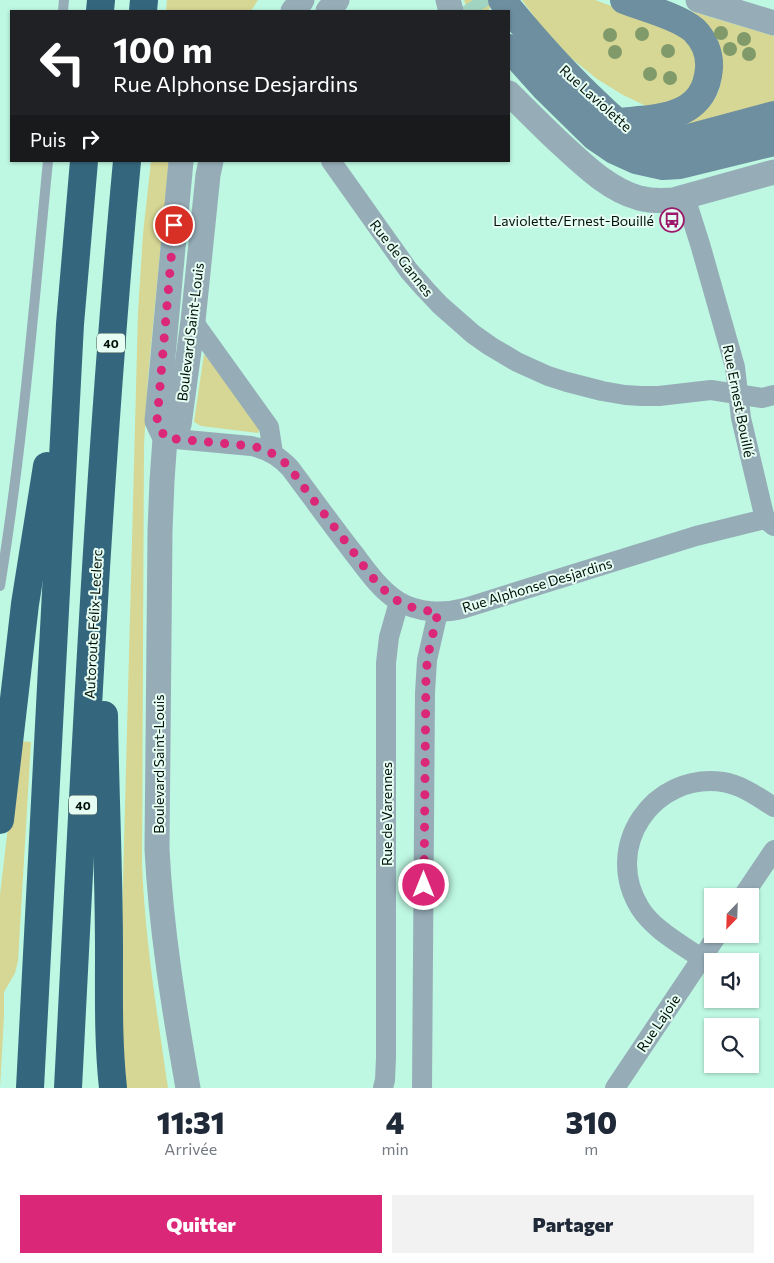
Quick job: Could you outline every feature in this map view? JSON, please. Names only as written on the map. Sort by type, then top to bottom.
[{"type":"highway","points":[[30,1088],[70,324],[84,162]]},
{"type":"highway","name":"Autoroute Félix-Leclerc","points":[[68,1088],[92,630],[114,307],[127,162]]},
{"type":"highway","points":[[0,820],[25,604],[70,324]]},
{"type":"highway","points":[[99,522],[109,951],[108,1006],[113,1088]]},
{"type":"main road","name":"Rue Laviolette","points":[[502,0],[574,82],[630,131],[654,140],[669,141],[687,139],[774,116]]},
{"type":"main road","points":[[618,122],[678,114],[697,99],[705,86],[709,71],[708,53],[699,36],[692,29],[669,17],[624,0]]},
{"type":"main road","name":"Rue Laviolette","points":[[510,49],[544,87],[595,137],[614,150],[636,160],[663,166],[680,166],[774,142]]},
{"type":"street","points":[[294,10],[302,0]]},
{"type":"street","points":[[329,10],[337,0]]},
{"type":"street","points":[[698,0],[774,23]]},
{"type":"street","points":[[510,94],[595,174],[615,187],[637,197],[660,201],[685,197],[774,172]]},
{"type":"street","name":"Boulevard Saint-Louis","points":[[181,162],[157,421],[165,438],[159,593],[157,849],[159,894],[166,952],[188,1088]]},
{"type":"street","name":"Boulevard Saint-Louis","points":[[165,438],[179,425],[211,162]]},
{"type":"street","name":"Rue de Gannes","points":[[332,162],[409,271],[425,289],[473,334],[517,362],[548,376],[602,391],[625,395],[659,396],[711,390],[762,398],[774,395]]},
{"type":"street","name":"Rue Ernest Bouillé","points":[[685,197],[735,367],[741,418],[770,522]]},
{"type":"street","points":[[193,321],[269,427],[273,453]]},
{"type":"street","name":"Rue Alphonse Desjardins","points":[[165,438],[259,447],[273,453],[290,468],[383,589],[399,602],[417,609],[438,612],[465,608],[696,536],[770,522]]},
{"type":"street","name":"Rue de Varennes","points":[[384,1088],[386,1074],[386,663],[389,637],[399,602]]},
{"type":"street","points":[[422,1088],[425,693],[428,660],[438,612]]},
{"type":"street","points":[[702,958],[660,929],[641,909],[634,897],[630,884],[627,857],[634,830],[649,807],[659,798],[684,785],[697,782],[725,782],[738,786],[774,807]]},
{"type":"street","points":[[748,888],[774,850]]},
{"type":"street","name":"Rue Lajoie","points":[[615,1088],[712,943]]},
{"type":"lane","points":[[0,586],[22,427],[48,162]]},
{"type":"green space","points":[[167,0],[258,0],[252,10],[166,10]]},
{"type":"green space","points":[[464,0],[494,0],[489,10],[468,10]]},
{"type":"green space","points":[[522,0],[595,0],[663,25],[685,37],[699,56],[692,89],[669,105],[646,106],[623,95],[597,79],[570,57],[538,22]]},
{"type":"green space","points":[[687,10],[774,36],[774,103],[690,126],[687,122],[707,108],[717,95],[720,87],[721,70]]},
{"type":"green space","points":[[151,162],[169,162],[148,377],[144,445],[142,864],[149,948],[168,1088],[122,1088],[121,959],[138,312],[143,234]]},
{"type":"green space","points":[[204,354],[260,429],[258,433],[201,426],[194,422]]},
{"type":"green space","points":[[18,741],[31,742],[18,961],[15,973],[4,992],[0,1088],[0,895]]},
{"type":"tunnel","points":[[473,0],[479,10]]},
{"type":"place","name":"Laviolette/Ernest-Bouillé","points":[[672,220]]},
{"type":"route","points":[[174,225],[157,421],[165,438],[259,447],[273,453],[290,468],[383,589],[399,602],[408,606],[438,612],[428,655],[425,693],[424,885]]}]
